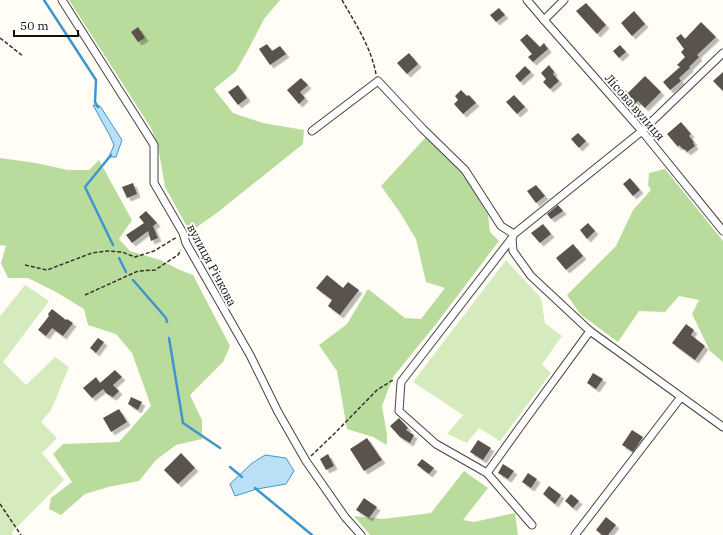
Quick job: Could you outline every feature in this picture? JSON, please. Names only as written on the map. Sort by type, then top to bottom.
[{"type":"street","name":"вулиця Річкова","points":[[62,0],[154,145],[154,183],[183,233],[186,243],[250,355],[278,412],[306,461],[345,516],[361,535]]},
{"type":"street","name":"Лісова вулиця","points":[[527,0],[642,131],[723,231]]},
{"type":"street","points":[[544,20],[564,0]]},
{"type":"street","points":[[532,525],[487,473],[436,444],[399,411],[401,382],[513,236],[642,131],[723,53]]},
{"type":"street","points":[[312,130],[378,81],[423,129],[465,170],[501,226],[513,236]]},
{"type":"street","points":[[513,236],[513,251],[531,276],[590,331],[723,427]]},
{"type":"street","points":[[487,473],[590,331]]},
{"type":"street","points":[[575,535],[682,397]]},
{"type":"path","points":[[342,0],[364,38],[378,81]]},
{"type":"path","points":[[0,38],[22,56]]},
{"type":"path","points":[[25,265],[47,270],[92,253],[108,251],[122,252],[136,256],[154,251],[183,233]]},
{"type":"path","points":[[85,294],[138,271],[155,270],[178,256],[186,243]]},
{"type":"path","points":[[306,461],[377,390],[394,379]]},
{"type":"path","points":[[0,504],[21,535]]},
{"type":"green space","points":[[69,0],[280,0],[264,19],[236,71],[214,89],[233,113],[263,123],[304,130],[303,144],[218,212],[190,232],[165,187],[158,146],[151,128]]},
{"type":"green space","points":[[426,137],[455,160],[488,215],[490,232],[499,241],[436,324],[393,377],[382,406],[387,435],[387,445],[373,437],[347,429],[337,371],[319,345],[347,324],[368,289],[405,318],[421,319],[445,288],[426,282],[416,239],[399,211],[381,186]]},
{"type":"green space","points":[[0,158],[36,163],[68,170],[89,170],[99,160],[132,220],[119,239],[130,251],[160,260],[193,275],[230,346],[223,362],[190,395],[202,420],[202,439],[176,445],[156,460],[139,481],[108,487],[85,494],[61,515],[49,509],[51,498],[72,482],[53,454],[63,444],[119,442],[151,406],[132,353],[116,334],[88,325],[84,309],[56,292],[28,278],[8,278],[1,263],[6,246],[0,245]]},
{"type":"green space","points":[[665,169],[723,241],[723,362],[710,351],[692,314],[699,300],[679,296],[665,312],[639,311],[618,342],[580,314],[567,295],[616,246],[633,210],[651,190],[648,185],[649,173]]},
{"type":"green space","points":[[506,260],[541,298],[545,323],[562,336],[542,364],[551,373],[500,441],[479,428],[467,443],[447,434],[463,415],[413,382]]},
{"type":"green space","points":[[25,285],[49,301],[3,362],[26,385],[55,357],[69,367],[51,410],[41,422],[57,438],[42,453],[64,480],[12,532],[13,535],[0,535],[0,316]]},
{"type":"green space","points":[[464,471],[488,488],[463,520],[474,522],[515,513],[518,535],[370,535],[354,516],[383,519],[431,513]]},
{"type":"water","points":[[93,105],[100,106],[122,140],[116,157],[109,157],[114,145]]},
{"type":"water","points":[[265,455],[286,458],[294,471],[286,484],[257,489],[235,496],[230,484],[251,464]]},
{"type":"building","points":[[586,3],[606,25],[597,34],[576,11]]},
{"type":"building","points":[[499,8],[505,15],[496,22],[490,15]]},
{"type":"building","points":[[634,11],[645,24],[632,36],[621,23]]},
{"type":"building","points":[[701,22],[716,37],[697,55],[699,57],[679,78],[681,81],[670,90],[663,82],[680,67],[677,65],[685,57],[681,52],[684,49],[676,38],[681,34],[685,39]]},
{"type":"building","points":[[138,27],[145,38],[138,42],[131,32]]},
{"type":"building","points":[[527,34],[540,47],[544,43],[548,49],[533,62],[528,57],[532,54],[520,40]]},
{"type":"building","points":[[267,44],[272,51],[280,46],[286,54],[270,65],[259,49]]},
{"type":"building","points":[[620,45],[626,52],[619,58],[613,51]]},
{"type":"building","points":[[409,53],[418,64],[407,74],[397,63]]},
{"type":"building","points":[[549,65],[554,72],[553,74],[559,81],[550,89],[543,82],[546,79],[541,73]]},
{"type":"building","points":[[525,66],[531,72],[520,82],[515,76]]},
{"type":"building","points":[[723,72],[723,91],[713,81]]},
{"type":"building","points":[[645,76],[661,92],[645,108],[638,101],[630,109],[616,93],[622,87],[628,93]]},
{"type":"building","points":[[301,78],[308,85],[300,92],[305,98],[299,104],[287,90]]},
{"type":"building","points":[[238,85],[247,98],[238,105],[228,92]]},
{"type":"building","points":[[461,90],[467,96],[469,95],[476,103],[463,114],[454,104],[458,100],[455,96]]},
{"type":"building","points":[[514,95],[525,107],[517,114],[506,102]]},
{"type":"building","points":[[681,122],[691,134],[689,136],[694,142],[693,143],[695,146],[687,152],[679,145],[678,147],[667,134]]},
{"type":"building","points":[[578,133],[586,141],[579,148],[571,139]]},
{"type":"building","points":[[630,178],[640,190],[633,196],[623,184]]},
{"type":"building","points":[[133,183],[137,194],[127,198],[122,187]]},
{"type":"building","points":[[536,185],[545,196],[536,203],[527,191]]},
{"type":"building","points":[[558,205],[563,211],[551,219],[547,214]]},
{"type":"building","points":[[146,211],[157,223],[153,226],[158,238],[151,241],[148,231],[132,243],[126,235],[144,223],[139,217]]},
{"type":"building","points":[[588,223],[595,231],[587,239],[580,230]]},
{"type":"building","points":[[543,224],[551,234],[540,243],[531,233]]},
{"type":"building","points":[[573,244],[583,256],[566,270],[556,258]]},
{"type":"building","points":[[327,275],[343,288],[348,282],[359,290],[340,315],[328,306],[332,300],[316,288]]},
{"type":"building","points":[[52,309],[66,320],[67,319],[73,323],[63,336],[52,328],[46,336],[38,330],[49,316],[48,314]]},
{"type":"building","points":[[686,324],[694,330],[691,335],[705,346],[695,360],[672,343]]},
{"type":"building","points":[[98,338],[104,342],[96,353],[90,348]]},
{"type":"building","points":[[115,370],[122,377],[113,385],[119,391],[113,397],[107,394],[103,389],[92,398],[83,388],[96,377],[100,383]]},
{"type":"building","points":[[593,373],[603,379],[596,389],[587,383]]},
{"type":"building","points":[[131,397],[142,402],[138,410],[128,404]]},
{"type":"building","points":[[119,409],[127,422],[111,432],[103,418]]},
{"type":"building","points":[[399,418],[408,428],[406,430],[414,435],[410,443],[400,437],[390,426]]},
{"type":"building","points":[[632,430],[643,437],[633,452],[622,445]]},
{"type":"building","points":[[367,438],[382,460],[364,471],[350,449]]},
{"type":"building","points":[[478,440],[491,448],[483,460],[470,452]]},
{"type":"building","points":[[181,453],[195,468],[178,484],[164,470]]},
{"type":"building","points":[[328,454],[334,466],[326,470],[320,459]]},
{"type":"building","points":[[422,459],[434,468],[429,474],[417,465]]},
{"type":"building","points":[[503,464],[514,471],[508,479],[498,473]]},
{"type":"building","points":[[528,473],[537,479],[531,488],[522,482]]},
{"type":"building","points":[[549,486],[561,495],[555,504],[543,494]]},
{"type":"building","points":[[571,494],[579,501],[573,508],[565,501]]},
{"type":"building","points":[[364,498],[377,507],[369,518],[356,510]]},
{"type":"building","points":[[606,517],[616,525],[608,535],[602,535],[596,530]]},
{"type":"waterway","points":[[44,0],[96,80],[95,102],[98,107]]},
{"type":"waterway","points":[[111,155],[85,187],[113,245]]},
{"type":"waterway","points":[[119,258],[126,272]]},
{"type":"waterway","points":[[133,280],[166,318],[167,322]]},
{"type":"waterway","points":[[169,338],[183,423],[220,448]]},
{"type":"waterway","points":[[230,467],[242,477]]},
{"type":"waterway","points":[[255,488],[312,535]]}]
